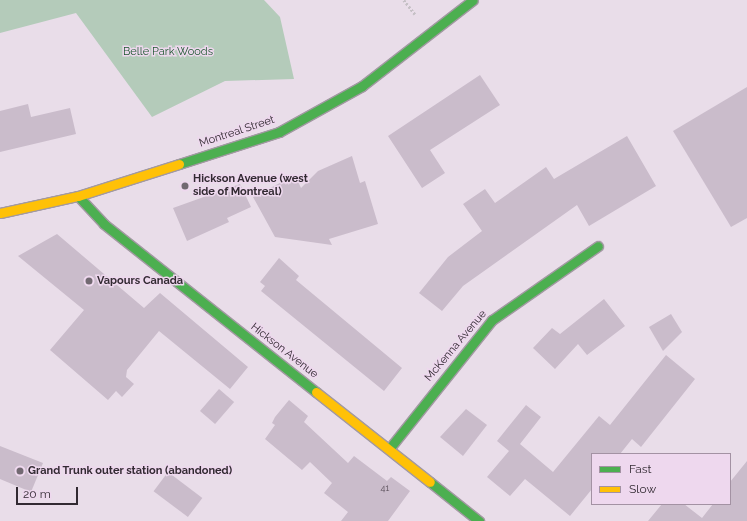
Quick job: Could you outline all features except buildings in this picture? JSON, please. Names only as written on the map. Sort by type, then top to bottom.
[{"type":"street","name":"Montreal Street","points":[[0,213],[78,196],[279,132],[362,86],[472,0]]},
{"type":"street","name":"Hickson Avenue","points":[[78,196],[104,224],[479,521]]},
{"type":"street","name":"McKenna Avenue","points":[[389,449],[492,320],[598,246]]},
{"type":"path","points":[[404,0],[415,14]]},
{"type":"green space","name":"Belle Park Woods","points":[[0,0],[264,0],[280,17],[294,79],[225,81],[152,117],[76,13],[0,33]]},
{"type":"traffic: fast","points":[[179,164],[279,132],[362,86],[473,0]]},
{"type":"traffic: fast","points":[[78,196],[104,224],[316,392]]},
{"type":"traffic: fast","points":[[389,449],[492,320],[598,246]]},
{"type":"traffic: fast","points":[[430,482],[479,521]]},
{"type":"traffic: slow","points":[[0,213],[78,196],[179,164]]},
{"type":"traffic: slow","points":[[316,392],[430,482]]},
{"type":"place","name":"Hickson Avenue (west side of Montreal)","points":[[185,186]]},
{"type":"place","name":"Vapours Canada","points":[[89,281]]},
{"type":"place","name":"Grand Trunk outer station (abandoned)","points":[[20,471]]}]
